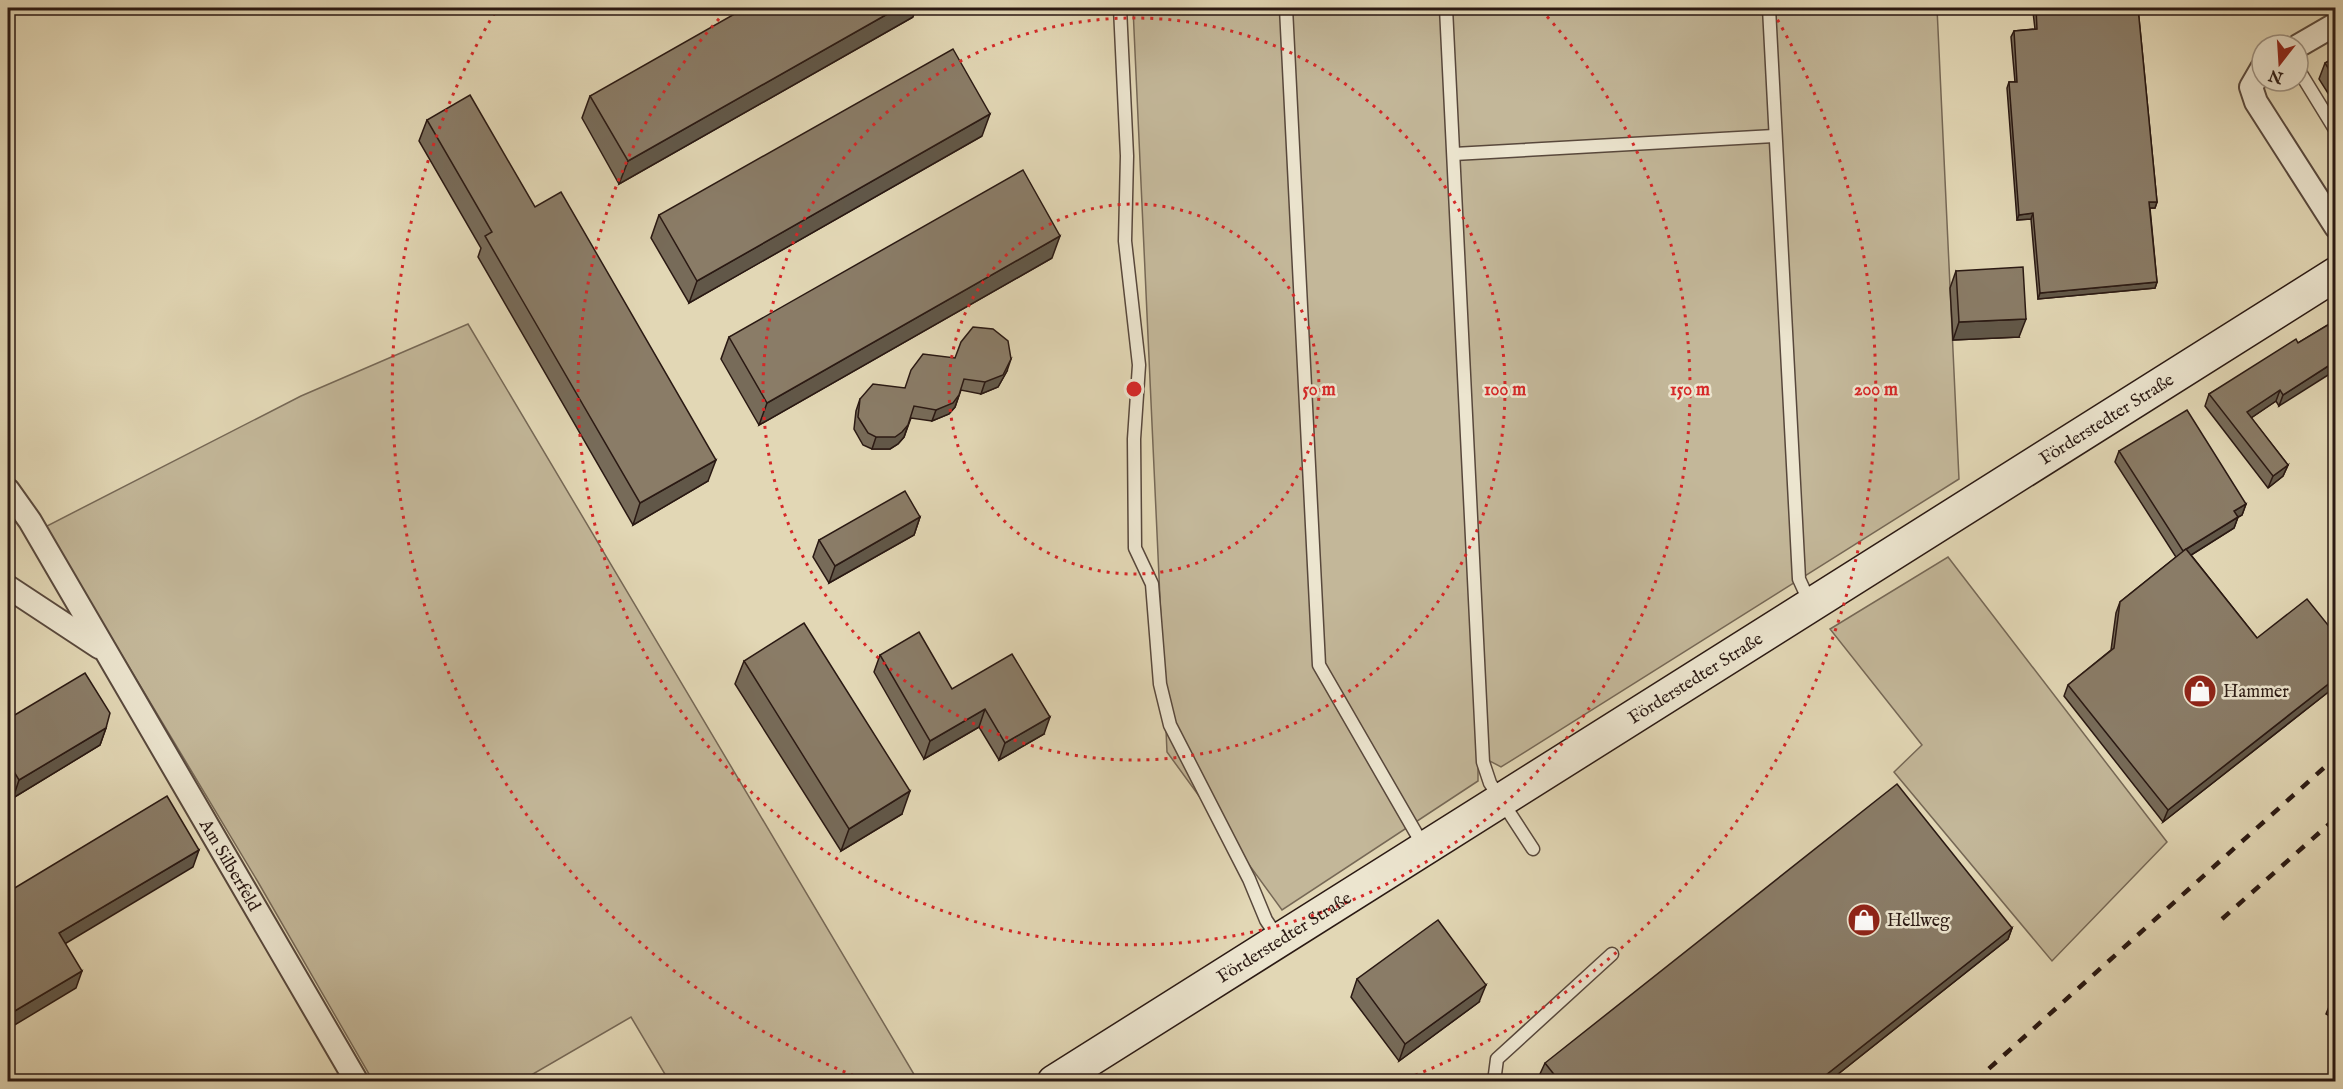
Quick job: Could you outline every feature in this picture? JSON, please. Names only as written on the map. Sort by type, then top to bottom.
[{"type":"main road","name":"Förderstedter Straße","points":[[1054,1082],[2336,274]]},
{"type":"street","points":[[2310,39],[2336,24]]},
{"type":"street","points":[[2253,93],[2256,102],[2336,227]]},
{"type":"street","name":"Am Silberfeld","points":[[8,490],[30,521],[357,1082]]},
{"type":"street","name":"Am Silberfeld","points":[[8,587],[103,649]]},
{"type":"lane","points":[[1120,8],[1127,156],[1125,241],[1139,365],[1134,439],[1135,548],[1152,584],[1160,684],[1170,725],[1249,879],[1266,920],[1279,939]]},
{"type":"lane","points":[[1286,8],[1319,665],[1424,847]]},
{"type":"lane","points":[[1446,8],[1483,762],[1499,800],[1533,849]]},
{"type":"lane","points":[[1768,8],[1799,579],[1811,604]]},
{"type":"lane","points":[[2310,88],[2336,130]]},
{"type":"lane","points":[[1454,154],[1774,136]]},
{"type":"lane","points":[[1494,1082],[1497,1059],[1612,954]]},
{"type":"shaded area","points":[[1133,8],[1937,8],[1959,479],[1501,767],[1488,760],[1478,766],[1478,781],[1282,910],[1167,752]]},
{"type":"shaded area","points":[[468,324],[918,1081],[669,1081],[631,1017],[521,1081],[373,1081],[258,882],[45,527],[301,396]]},
{"type":"shaded area","points":[[1948,557],[2167,842],[2052,961],[1894,772],[1922,745],[1830,629]]},
{"type":"building","points":[[745,8],[898,8],[628,161],[590,96]]},
{"type":"building","points":[[2036,8],[2138,8],[2157,202],[2149,202],[2157,282],[2040,293],[2033,213],[2019,215],[2009,82],[2017,82],[2014,31],[2037,29]]},
{"type":"building","points":[[953,49],[990,114],[697,281],[659,215]]},
{"type":"building","points":[[2336,57],[2336,81],[2325,63]]},
{"type":"building","points":[[470,95],[535,207],[561,192],[716,460],[640,503],[485,236],[492,232],[427,120]]},
{"type":"building","points":[[1023,170],[1060,236],[767,403],[729,337]]},
{"type":"building","points":[[2023,267],[2026,319],[1959,322],[1956,271]]},
{"type":"building","points":[[2336,320],[2336,361],[2283,395],[2280,390],[2247,412],[2288,465],[2273,476],[2209,394],[2296,339],[2298,343]]},
{"type":"building","points":[[973,327],[993,329],[1008,341],[1011,359],[1003,375],[985,382],[964,379],[959,395],[953,403],[936,410],[914,406],[908,425],[895,437],[876,437],[868,433],[858,417],[860,399],[873,384],[905,388],[911,370],[923,354],[955,358],[961,342]]},
{"type":"building","points":[[2187,410],[2246,504],[2234,511],[2238,517],[2183,551],[2119,451]]},
{"type":"building","points":[[905,491],[920,517],[835,566],[819,540]]},
{"type":"building","name":"Hammer","points":[[2186,549],[2257,638],[2307,599],[2336,635],[2336,678],[2168,810],[2068,685],[2114,648],[2120,602]]},
{"type":"building","points":[[804,623],[910,791],[849,829],[744,661]]},
{"type":"building","points":[[919,632],[952,689],[1012,654],[1050,717],[1005,743],[985,709],[930,741],[880,655]]},
{"type":"building","points":[[85,673],[110,713],[106,728],[19,780],[8,762],[8,719]]},
{"type":"building","name":"Hellweg","points":[[1897,784],[2012,928],[1817,1082],[1560,1082],[1545,1063]]},
{"type":"building","points":[[167,796],[199,850],[59,933],[82,971],[8,1015],[8,892]]},
{"type":"building","points":[[1438,920],[1486,985],[1405,1044],[1357,979]]},
{"type":"railway","points":[[1974,1082],[2336,757]]},
{"type":"railway","points":[[2222,919],[2336,818]]},
{"type":"place","name":"Hammer","points":[[2200,691]]},
{"type":"place","name":"Hellweg","points":[[1864,920]]}]
